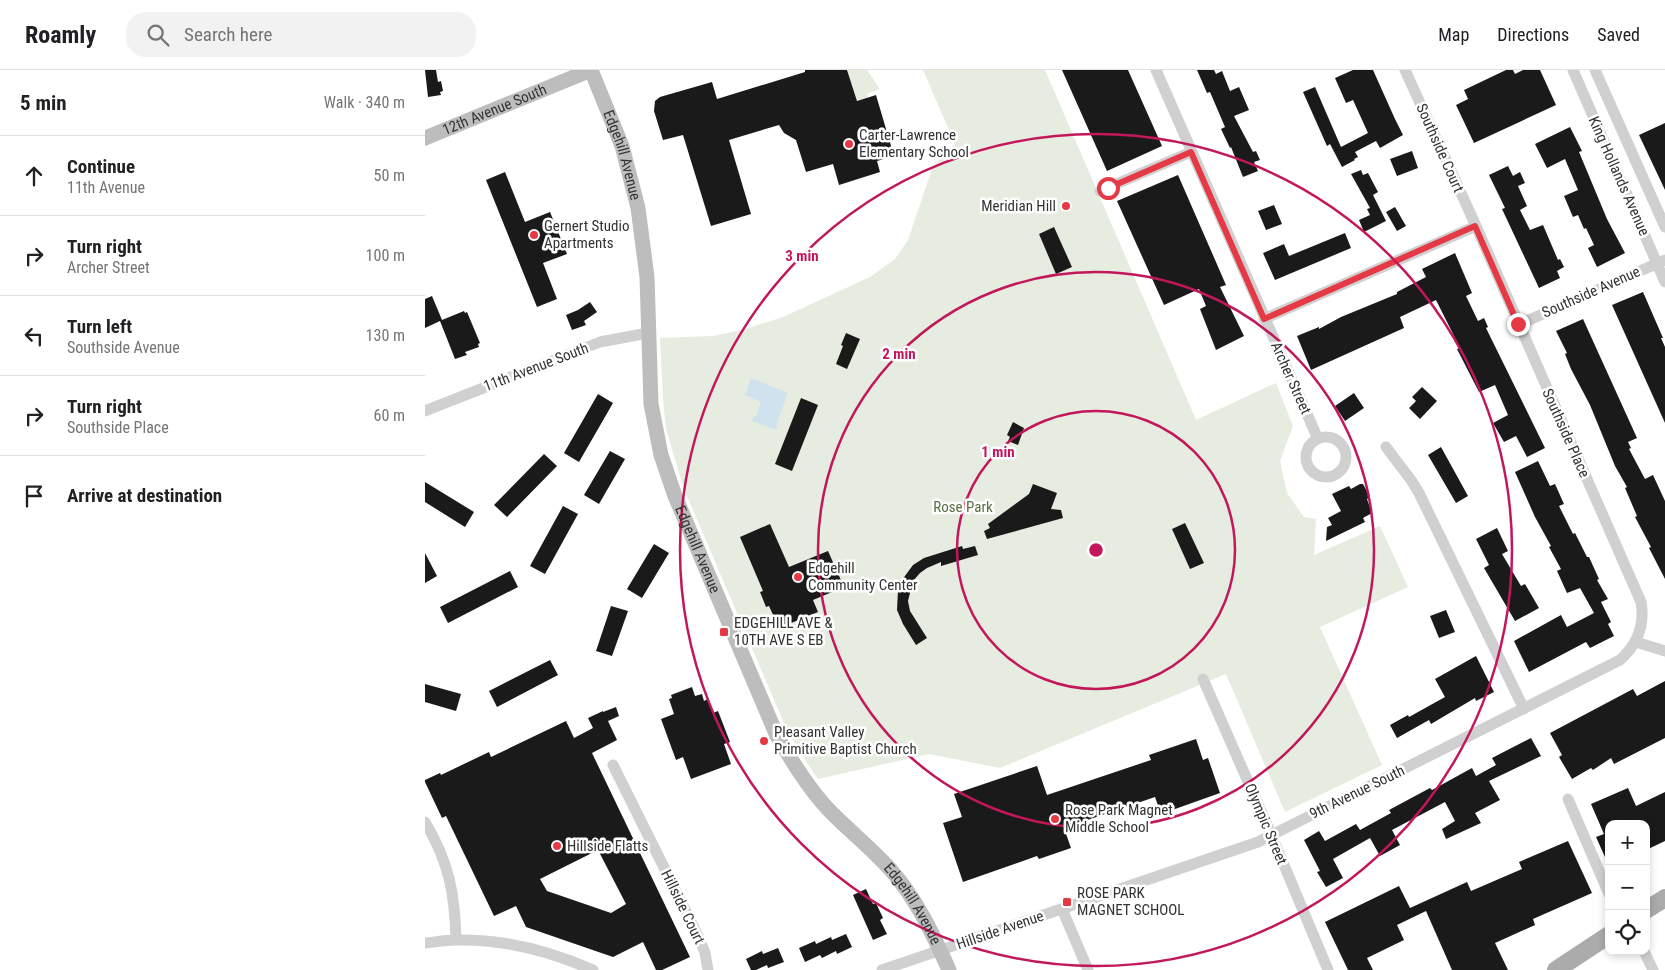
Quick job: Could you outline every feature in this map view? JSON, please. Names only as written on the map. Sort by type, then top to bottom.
[{"type":"main road","points":[[1650,907],[1665,898]]},
{"type":"main road","points":[[1556,970],[1605,938]]},
{"type":"street","name":"12th Avenue South","points":[[425,138],[591,70]]},
{"type":"street","name":"Edgehill Avenue","points":[[591,70],[622,146],[638,208],[646,258],[651,404],[661,455],[680,510],[777,736],[806,781],[827,807],[877,855],[906,890],[918,907],[949,970]]},
{"type":"street","name":"Archer Street","points":[[1156,70],[1318,439]]},
{"type":"street","name":"Southside Court","points":[[1405,70],[1475,226]]},
{"type":"street","name":"King Hollands Avenue","points":[[1573,70],[1661,261],[1665,282]]},
{"type":"street","name":"King Hollands Avenue","points":[[1595,70],[1665,227]]},
{"type":"street","points":[[1101,192],[1191,152]]},
{"type":"street","points":[[1264,319],[1475,226]]},
{"type":"street","name":"Southside Place","points":[[1475,226],[1641,602],[1643,616],[1636,642]]},
{"type":"street","name":"Southside Avenue","points":[[1518,324],[1661,261]]},
{"type":"street","name":"11th Avenue South","points":[[425,410],[600,342],[648,333]]},
{"type":"street","points":[[1386,446],[1419,493],[1524,709]]},
{"type":"street","points":[[1636,642],[1665,651]]},
{"type":"street","name":"9th Avenue South","points":[[1062,910],[1231,853],[1258,842],[1620,660],[1629,653],[1636,642]]},
{"type":"street","name":"Olympic Street","points":[[1203,679],[1328,970]]},
{"type":"street","name":"Hillside Court","points":[[613,765],[702,945],[707,959],[708,970]]},
{"type":"street","points":[[1567,799],[1605,885]]},
{"type":"street","points":[[425,822],[443,856],[451,883],[456,914],[456,940]]},
{"type":"street","points":[[1062,910],[1088,970]]},
{"type":"street","name":"Hillside Avenue","points":[[882,970],[1062,910]]},
{"type":"street","points":[[425,943],[456,940],[499,943],[529,948],[558,956],[593,970]]},
{"type":"street","points":[[1646,955],[1653,970]]},
{"type":"green space","points":[[847,70],[867,70],[880,89],[867,94],[868,97],[857,101]]},
{"type":"green space","name":"Rose Park","points":[[923,70],[1045,70],[1196,420],[1276,383],[1293,426],[1280,461],[1287,493],[1304,517],[1316,519],[1314,555],[1380,526],[1408,587],[1320,627],[1382,765],[1285,812],[1226,674],[1000,768],[929,754],[818,779],[801,754],[787,730],[684,489],[666,429],[660,338],[713,336],[742,330],[783,317],[870,277],[895,259],[908,240],[932,169],[955,144]]},
{"type":"water","points":[[751,378],[788,393],[776,425],[778,426],[776,430],[752,421],[761,402],[745,395]]},
{"type":"building","points":[[425,70],[436,70],[438,82],[441,81],[443,91],[440,92],[441,95],[428,97]]},
{"type":"building","name":"Carter-Lawrence Elementary School","points":[[805,70],[847,70],[857,101],[876,95],[894,156],[877,161],[880,172],[839,185],[833,164],[806,172],[796,140],[784,133],[779,125],[729,140],[751,214],[711,226],[683,135],[663,140],[654,111],[655,101],[660,97],[712,82],[717,99],[805,72]]},
{"type":"building","points":[[1062,70],[1128,70],[1162,146],[1107,171]]},
{"type":"building","points":[[1197,70],[1214,70],[1216,74],[1222,71],[1230,91],[1239,87],[1249,110],[1234,116],[1253,152],[1256,151],[1260,160],[1254,162],[1258,171],[1243,177],[1231,147],[1221,129],[1225,127],[1210,92],[1207,93]]},
{"type":"building","points":[[1353,70],[1373,70],[1403,135],[1380,148],[1376,141],[1355,152],[1358,157],[1342,167],[1330,144],[1327,146],[1303,92],[1315,87],[1341,147],[1368,133],[1353,100],[1346,103],[1335,78]]},
{"type":"building","points":[[1506,70],[1513,70],[1515,74],[1523,70],[1540,70],[1556,105],[1474,143],[1456,105],[1468,99],[1464,90]]},
{"type":"building","points":[[1665,123],[1665,190],[1639,135]]},
{"type":"building","points":[[1570,127],[1582,151],[1579,152],[1607,219],[1625,253],[1597,267],[1588,248],[1594,245],[1578,215],[1573,217],[1564,196],[1578,190],[1565,159],[1547,168],[1535,144]]},
{"type":"building","points":[[1412,151],[1418,168],[1397,176],[1390,159]]},
{"type":"building","points":[[1508,166],[1513,176],[1520,172],[1525,183],[1518,186],[1527,206],[1520,210],[1530,230],[1543,225],[1558,260],[1560,259],[1564,267],[1557,271],[1560,278],[1539,288],[1502,209],[1505,208],[1489,175]]},
{"type":"building","points":[[1361,170],[1363,175],[1368,173],[1378,192],[1373,195],[1386,221],[1364,232],[1359,220],[1370,215],[1367,209],[1370,208],[1351,174]]},
{"type":"building","name":"Gernert Studio Apartments","points":[[505,172],[525,222],[550,212],[567,254],[543,263],[557,299],[537,307],[486,180]]},
{"type":"building","points":[[1178,175],[1226,285],[1220,287],[1244,336],[1216,350],[1200,309],[1206,306],[1199,289],[1164,305],[1117,201]]},
{"type":"building","points":[[1274,205],[1282,224],[1266,230],[1258,211]]},
{"type":"building","points":[[1395,207],[1406,226],[1397,231],[1386,212]]},
{"type":"building","points":[[1054,227],[1072,267],[1056,274],[1039,234]]},
{"type":"building","points":[[1345,233],[1351,248],[1275,280],[1263,253],[1284,244],[1289,256]]},
{"type":"building","points":[[1455,253],[1472,293],[1466,296],[1478,321],[1484,318],[1488,327],[1486,328],[1545,448],[1527,457],[1516,436],[1504,442],[1493,423],[1508,415],[1495,385],[1479,392],[1457,349],[1460,348],[1436,300],[1400,317],[1404,328],[1311,370],[1297,336],[1319,327],[1319,329],[1341,317],[1397,294],[1397,292],[1426,277],[1422,269]]},
{"type":"building","points":[[1643,292],[1665,347],[1665,423],[1612,305]]},
{"type":"building","points":[[432,296],[442,320],[464,311],[465,313],[467,312],[480,343],[478,344],[479,347],[465,352],[467,355],[455,359],[440,321],[425,328],[425,299]]},
{"type":"building","points":[[590,302],[597,312],[584,321],[586,325],[572,330],[566,315]]},
{"type":"building","points":[[1583,319],[1637,438],[1628,442],[1631,448],[1629,449],[1645,479],[1653,475],[1665,501],[1665,579],[1635,517],[1637,516],[1625,488],[1627,487],[1615,466],[1590,405],[1571,369],[1565,354],[1567,353],[1556,331]]},
{"type":"building","points":[[846,333],[860,339],[847,369],[836,364]]},
{"type":"building","points":[[1422,387],[1437,401],[1420,419],[1409,408],[1416,401],[1412,397]]},
{"type":"building","points":[[1354,393],[1364,408],[1345,421],[1335,406]]},
{"type":"building","points":[[598,394],[613,403],[579,462],[564,453]]},
{"type":"building","points":[[801,398],[818,405],[792,471],[775,464]]},
{"type":"building","points":[[1013,422],[1024,428],[1018,445],[1008,441],[1010,437],[1007,435]]},
{"type":"building","points":[[1441,447],[1468,496],[1456,503],[1428,455]]},
{"type":"building","points":[[610,451],[625,459],[599,504],[584,495]]},
{"type":"building","points":[[544,454],[557,466],[507,517],[494,505]]},
{"type":"building","points":[[1538,461],[1550,486],[1555,484],[1564,504],[1559,506],[1573,534],[1575,533],[1587,557],[1589,557],[1599,579],[1597,580],[1608,599],[1601,602],[1611,622],[1608,624],[1614,636],[1590,648],[1586,642],[1529,672],[1514,641],[1561,615],[1567,627],[1594,613],[1580,588],[1567,593],[1557,571],[1561,569],[1515,472]]},
{"type":"building","points":[[425,482],[474,512],[465,527],[425,502]]},
{"type":"building","points":[[1033,484],[1057,493],[1051,509],[1061,510],[1063,518],[987,539],[984,531],[990,528],[988,524],[1029,494]]},
{"type":"building","points":[[1363,484],[1370,497],[1367,499],[1372,513],[1363,518],[1365,522],[1326,541],[1327,527],[1332,525],[1328,518],[1341,511],[1332,494],[1349,486],[1351,489]]},
{"type":"building","points":[[563,506],[578,514],[545,574],[530,566]]},
{"type":"building","points":[[1185,523],[1204,563],[1190,569],[1172,529]]},
{"type":"building","name":"Edgehill Community Center","points":[[770,524],[789,567],[828,551],[844,587],[813,600],[818,612],[779,628],[769,606],[766,607],[760,592],[763,591],[740,537]]},
{"type":"building","points":[[1497,528],[1508,551],[1502,554],[1521,586],[1525,584],[1539,608],[1515,621],[1484,568],[1489,565],[1476,539]]},
{"type":"building","points":[[654,544],[669,553],[642,598],[627,589]]},
{"type":"building","points":[[962,546],[963,549],[975,546],[978,555],[941,566],[941,562],[927,568],[913,581],[908,601],[910,611],[927,638],[916,645],[897,610],[898,590],[902,580],[913,565],[924,558]]},
{"type":"building","points":[[425,553],[437,576],[425,583]]},
{"type":"building","points":[[510,571],[518,587],[448,623],[440,607]]},
{"type":"building","points":[[611,606],[628,611],[612,656],[596,651]]},
{"type":"building","points":[[1446,610],[1455,632],[1439,638],[1430,616]]},
{"type":"building","points":[[1476,656],[1494,692],[1476,701],[1475,698],[1431,724],[1429,720],[1397,738],[1390,725],[1445,697],[1435,679]]},
{"type":"building","points":[[550,660],[558,675],[497,707],[489,691]]},
{"type":"building","points":[[1665,681],[1665,738],[1614,764],[1611,758],[1593,770],[1591,768],[1572,779],[1559,757],[1562,755],[1550,733],[1633,689],[1637,696]]},
{"type":"building","points":[[425,684],[461,694],[456,711],[425,702]]},
{"type":"building","points":[[692,687],[695,696],[702,694],[704,701],[708,699],[713,713],[718,711],[730,742],[724,744],[731,764],[691,779],[683,757],[676,760],[661,719],[674,714],[669,699],[672,698],[671,695]]},
{"type":"building","name":"Hillside Flatts","points":[[616,707],[619,716],[608,721],[617,740],[592,753],[690,957],[662,970],[656,970],[643,942],[613,957],[526,927],[516,906],[494,916],[446,816],[442,818],[425,782],[425,780],[440,773],[441,775],[489,752],[491,757],[566,721],[574,738],[593,728],[588,718]],"holes":[[[598,850],[626,904],[611,913],[547,891],[540,879]]]},
{"type":"building","points":[[1531,738],[1541,756],[1489,781],[1500,800],[1475,813],[1481,823],[1446,839],[1442,829],[1455,821],[1445,802],[1392,830],[1400,845],[1380,856],[1370,838],[1333,859],[1343,878],[1326,887],[1317,872],[1320,871],[1304,840],[1319,831],[1325,841],[1356,824],[1360,830],[1391,813],[1389,810],[1430,788],[1432,790],[1472,768],[1476,776],[1496,765],[1492,758]]},
{"type":"building","name":"Rose Park Magnet Middle School","points":[[1196,739],[1203,760],[1208,758],[1220,793],[1161,814],[1155,797],[1064,828],[1071,848],[1039,859],[1037,856],[963,882],[943,823],[962,817],[954,794],[1037,766],[1047,795],[1151,760],[1149,755]]},
{"type":"building","points":[[1628,788],[1636,806],[1665,792],[1665,841],[1650,848],[1650,820],[1605,820],[1605,857],[1596,837],[1604,834],[1591,804]]},
{"type":"building","points":[[1568,841],[1592,893],[1533,919],[1535,925],[1495,943],[1508,970],[1452,970],[1426,911],[1397,925],[1404,940],[1367,958],[1373,970],[1348,970],[1325,922],[1399,886],[1410,908],[1467,882],[1471,891],[1522,869],[1519,862]]},
{"type":"building","points":[[866,889],[873,904],[876,903],[883,918],[880,920],[887,934],[873,940],[853,895]]},
{"type":"building","points":[[846,934],[852,947],[837,954],[836,951],[822,958],[820,955],[805,962],[799,948],[815,941],[816,944],[831,937],[832,940]]},
{"type":"building","points":[[778,948],[784,962],[768,968],[767,965],[751,970],[746,959],[762,951],[763,954]]},
{"type":"place","name":"Carter-Lawrence Elementary School","points":[[849,144]]},
{"type":"place","name":"Meridian Hill","points":[[1066,206]]},
{"type":"place","name":"Gernert Studio Apartments","points":[[534,235]]},
{"type":"place","name":"Edgehill Community Center","points":[[798,577]]},
{"type":"place","name":"EDGEHILL AVE & 10TH AVE S EB","points":[[724,632]]},
{"type":"place","name":"Pleasant Valley Primitive Baptist Church","points":[[764,741]]},
{"type":"place","name":"Rose Park Magnet Middle School","points":[[1055,819]]},
{"type":"place","name":"Hillside Flatts","points":[[557,846]]},
{"type":"place","name":"ROSE PARK MAGNET SCHOOL","points":[[1067,902]]},
{"type":"route","points":[[1108,188],[1191,152],[1264,319],[1475,226],[1518,324]]}]
